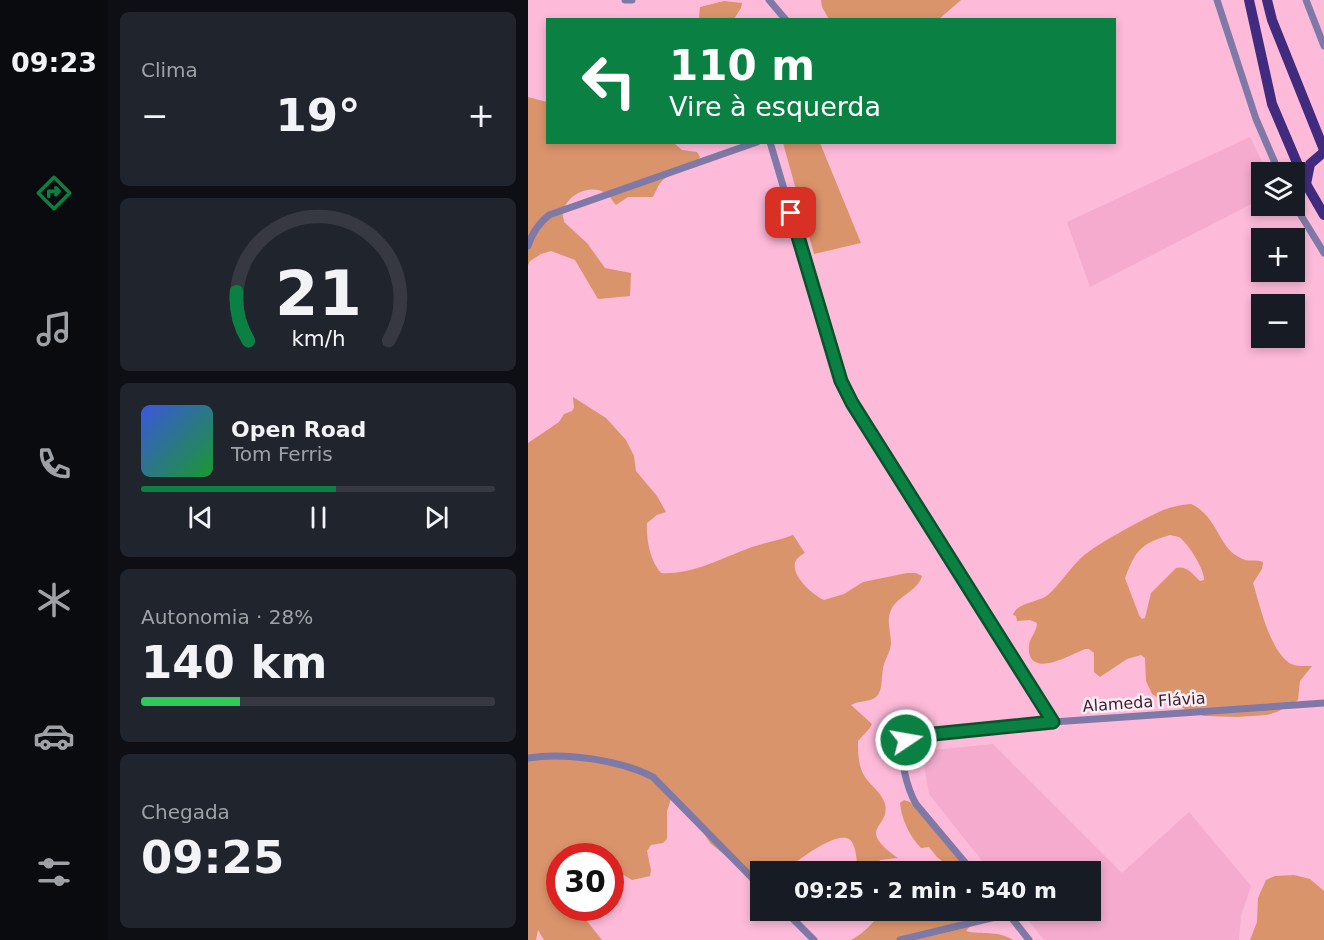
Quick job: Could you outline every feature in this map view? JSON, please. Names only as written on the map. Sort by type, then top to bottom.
[{"type":"main road","points":[[1250,0],[1272,104],[1296,162]]},
{"type":"main road","points":[[1267,0],[1272,20],[1324,151],[1310,164],[1305,184],[1324,215]]},
{"type":"main road","points":[[1314,124],[1324,130]]},
{"type":"street","points":[[625,0],[632,0]]},
{"type":"street","points":[[769,0],[784,18]]},
{"type":"street","points":[[1217,0],[1256,119],[1275,162]]},
{"type":"street","points":[[1306,0],[1324,46]]},
{"type":"street","points":[[528,246],[539,223],[549,215],[751,144]]},
{"type":"street","points":[[771,144],[841,381],[852,403],[1053,722]]},
{"type":"street","points":[[1301,216],[1324,253]]},
{"type":"street","name":"Alameda Flávia","points":[[963,861],[910,794],[903,744],[914,736],[1053,722],[1324,703]]},
{"type":"street","points":[[528,758],[582,757],[639,770],[653,777],[750,876]]},
{"type":"street","points":[[795,921],[814,940]]},
{"type":"street","points":[[900,940],[972,921]]},
{"type":"street","points":[[1013,921],[1029,940]]},
{"type":"shaded area","points":[[821,0],[961,0],[940,18],[828,18]]},
{"type":"shaded area","points":[[724,1],[742,3],[735,18],[699,18],[700,7]]},
{"type":"shaded area","points":[[528,97],[546,102],[546,144],[675,144],[682,150],[697,152],[700,157],[697,162],[688,169],[663,180],[653,197],[628,197],[616,205],[607,194],[587,190],[574,195],[565,206],[564,222],[587,243],[605,268],[631,273],[630,296],[598,299],[575,260],[551,251],[541,254],[528,265]]},
{"type":"shaded area","points":[[1250,137],[1262,162],[1251,162],[1251,204],[1090,287],[1067,222]]},
{"type":"shaded area","points":[[783,144],[820,144],[861,243],[814,254]]},
{"type":"shaded area","points":[[573,397],[606,418],[626,440],[634,456],[636,471],[657,496],[666,512],[657,515],[647,523],[649,550],[661,573],[694,569],[793,535],[805,553],[796,561],[797,574],[809,590],[824,600],[844,594],[863,582],[907,573],[922,576],[916,586],[891,610],[889,622],[891,646],[884,666],[879,693],[871,700],[851,705],[872,724],[858,741],[858,755],[865,777],[885,804],[883,818],[877,828],[878,840],[898,858],[857,861],[853,844],[848,839],[840,838],[819,846],[797,861],[750,861],[750,874],[710,843],[697,822],[671,799],[667,811],[667,839],[663,843],[651,845],[647,851],[650,876],[632,880],[624,875],[624,843],[546,843],[546,921],[587,921],[602,940],[544,940],[538,930],[536,940],[528,940],[528,443],[559,422],[564,414],[574,408]]},
{"type":"shaded area","points":[[1191,504],[1200,509],[1212,523],[1225,545],[1237,556],[1245,560],[1263,562],[1262,569],[1253,583],[1270,636],[1281,655],[1290,664],[1312,666],[1300,681],[1298,700],[1277,712],[1237,717],[1204,716],[1188,711],[1152,694],[1146,681],[1145,658],[1141,655],[1127,659],[1100,677],[1094,672],[1094,653],[1089,649],[1050,663],[1034,662],[1030,656],[1029,645],[1037,623],[1030,620],[1017,621],[1016,616],[1013,615],[1023,605],[1048,595],[1085,554],[1105,541],[1163,510]],"holes":[[[1170,535],[1179,537],[1187,545],[1199,564],[1204,580],[1200,581],[1186,569],[1176,568],[1151,593],[1145,618],[1142,619],[1125,578],[1140,549]]]},
{"type":"shaded area","points":[[993,744],[1122,873],[1189,812],[1251,886],[1241,916],[1239,940],[1044,940],[1029,921],[1101,921],[1101,861],[982,861],[929,794],[922,751]]},
{"type":"shaded area","points":[[904,800],[916,807],[958,849],[963,861],[942,861],[929,847],[921,848],[904,821],[900,803]]},
{"type":"shaded area","points":[[1294,875],[1310,879],[1324,891],[1324,940],[1250,940],[1257,922],[1258,898],[1266,880],[1275,876]]},
{"type":"shaded area","points":[[874,921],[980,921],[966,931],[996,934],[1013,940],[851,940]]},
{"type":"route","points":[[791,213],[841,381],[852,403],[1053,722],[914,736],[906,740]]}]
